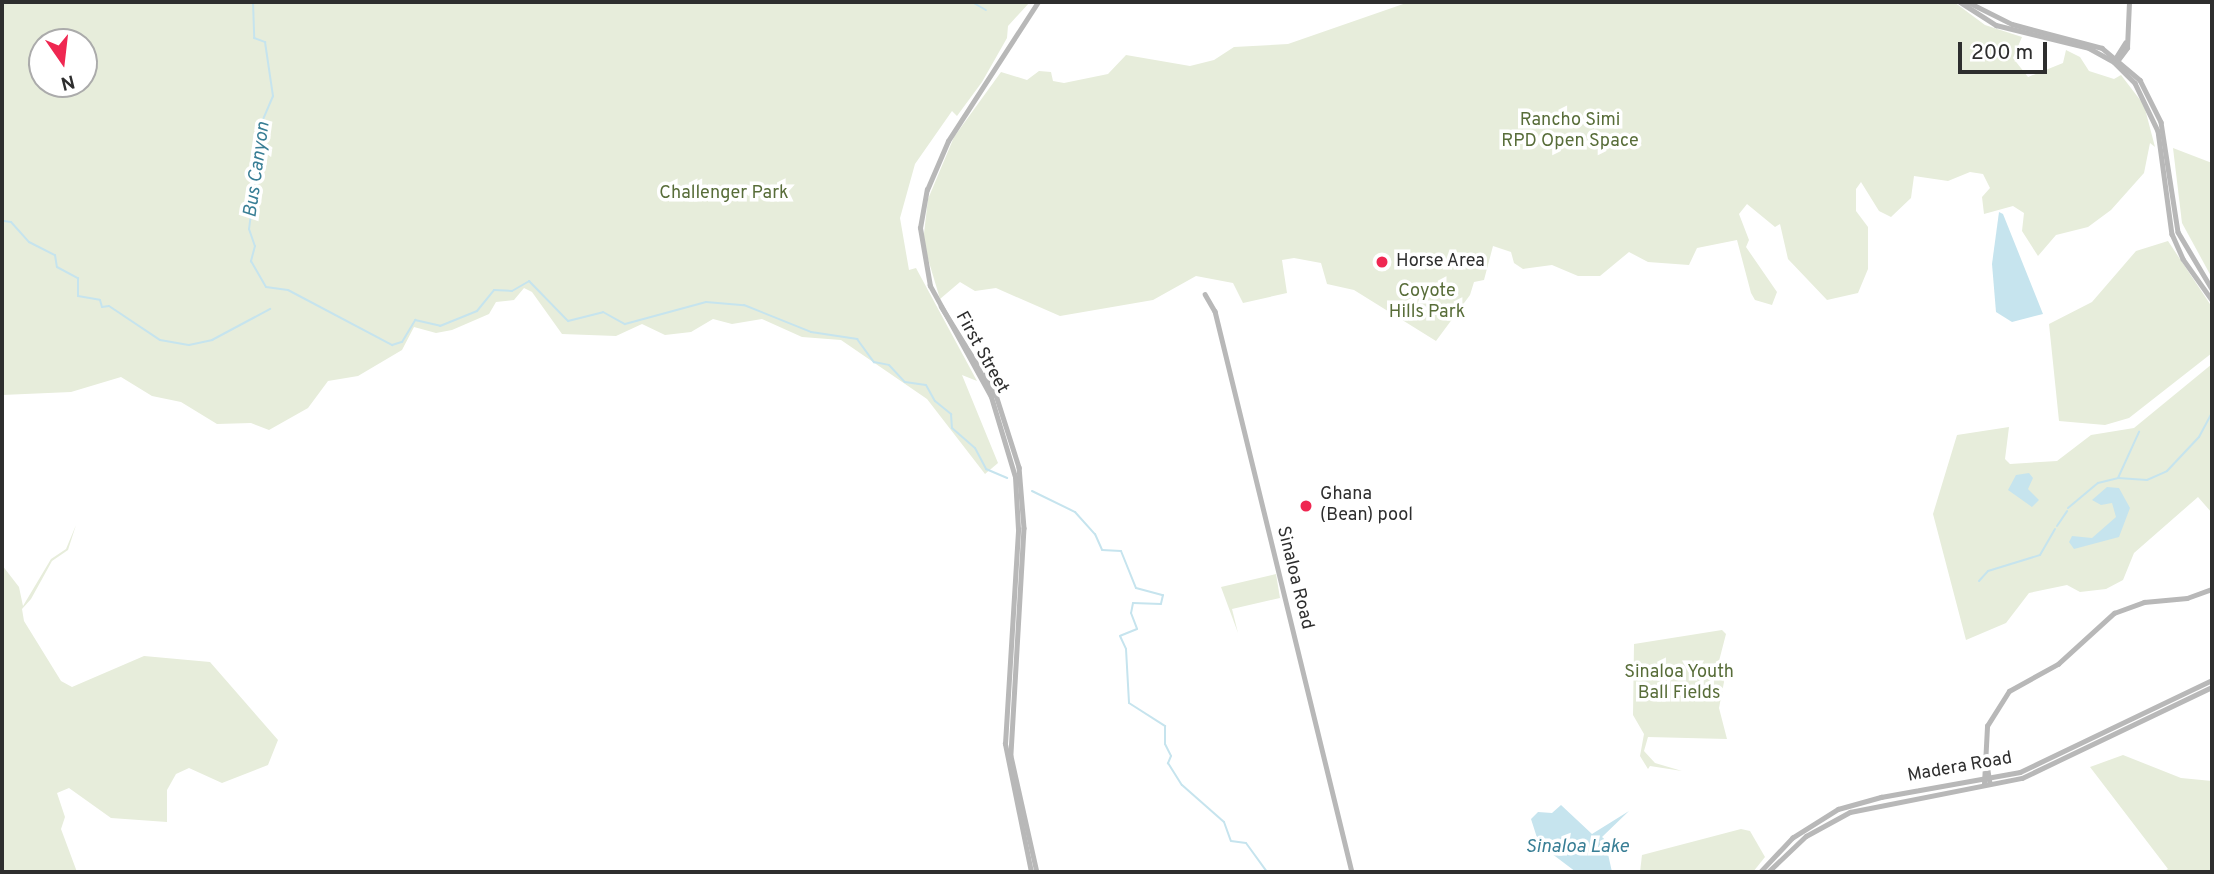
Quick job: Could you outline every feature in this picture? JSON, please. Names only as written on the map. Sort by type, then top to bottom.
[{"type":"main road","points":[[940,306],[921,249],[927,190],[955,130],[1038,2]]},
{"type":"main road","points":[[1961,2],[1996,25],[2081,46],[2116,60],[2150,107],[2172,234],[2183,259],[2212,300]]},
{"type":"main road","points":[[1968,2],[1991,17],[2085,41],[2116,60],[2140,80],[2157,110],[2178,232],[2212,289]]},
{"type":"main road","points":[[2116,60],[2126,42],[2129,2]]},
{"type":"main road","name":"Sinaloa Road","points":[[1205,294],[1214,311],[1352,872]]},
{"type":"main road","name":"First Street","points":[[940,306],[991,397],[1015,477],[1018,530],[1005,744],[1031,872]]},
{"type":"main road","name":"First Street","points":[[940,306],[996,395],[1019,467],[1024,528],[1011,756],[1037,872]]},
{"type":"main road","points":[[1987,783],[1987,726],[2004,696],[2065,659],[2103,621],[2134,605],[2212,589]]},
{"type":"main road","name":"Madera Road","points":[[1760,872],[1801,831],[1848,805],[1987,783],[2054,759],[2212,680]]},
{"type":"main road","name":"Madera Road","points":[[1768,872],[1806,836],[1850,812],[2057,765],[2212,687]]},
{"type":"green space","name":"Challenger Park","points":[[2,2],[1030,2],[1008,26],[1007,38],[982,82],[957,116],[952,111],[915,164],[900,218],[909,270],[916,268],[977,381],[962,375],[998,463],[985,474],[927,399],[841,340],[802,337],[762,319],[732,324],[713,319],[691,332],[665,335],[642,324],[616,336],[562,334],[532,292],[524,288],[514,300],[496,302],[489,314],[452,330],[436,333],[414,327],[402,350],[358,376],[328,381],[308,408],[269,430],[251,423],[217,424],[181,402],[152,396],[121,377],[71,392],[2,395]]},
{"type":"green space","name":"Rancho Simi RPD Open Space","points":[[1409,2],[1954,2],[1985,25],[2022,37],[2013,58],[2028,77],[2063,63],[2066,50],[2080,57],[2089,71],[2114,79],[2121,75],[2144,105],[2155,147],[2150,143],[2144,173],[2111,210],[2088,227],[2056,235],[2038,256],[2022,231],[2024,213],[2013,206],[1984,214],[1982,197],[1990,188],[1983,174],[1970,172],[1948,181],[1914,176],[1911,198],[1891,217],[1879,211],[1861,182],[1856,189],[1856,211],[1868,227],[1868,269],[1858,293],[1827,300],[1788,259],[1780,224],[1775,227],[1747,204],[1739,214],[1749,240],[1746,247],[1777,292],[1772,305],[1755,300],[1751,293],[1737,240],[1697,248],[1689,265],[1648,262],[1629,252],[1600,276],[1578,276],[1552,265],[1523,269],[1514,263],[1511,252],[1493,246],[1484,280],[1474,282],[1470,295],[1436,341],[1354,290],[1327,284],[1321,263],[1294,258],[1282,260],[1287,293],[1243,303],[1233,283],[1196,276],[1153,300],[1060,316],[996,288],[975,291],[960,282],[940,299],[923,242],[928,199],[954,137],[1001,72],[1027,80],[1039,71],[1051,72],[1053,81],[1064,83],[1108,74],[1126,55],[1190,66],[1214,60],[1234,47],[1288,44]]},
{"type":"green space","points":[[2173,148],[2212,163],[2212,278],[2182,223]]},
{"type":"green space","points":[[2168,241],[2212,307],[2212,353],[2129,418],[2105,425],[2059,421],[2049,324],[2092,302],[2136,251]]},
{"type":"green space","points":[[2212,364],[2212,513],[2198,497],[2134,553],[2123,580],[2106,589],[2080,592],[2067,585],[2029,593],[2006,623],[1966,640],[1933,514],[1957,435],[2009,427],[2005,459],[2010,464],[2057,461],[2091,435],[2134,428]]},
{"type":"green space","points":[[76,525],[68,550],[52,561],[31,599],[22,609],[24,621],[61,681],[72,687],[144,656],[210,662],[278,740],[268,765],[222,783],[189,768],[176,774],[167,790],[167,822],[111,818],[69,788],[57,793],[65,817],[61,829],[77,872],[2,872],[2,565],[19,587],[23,606],[51,559],[66,549]]},
{"type":"green space","points":[[1276,574],[1280,598],[1232,609],[1238,633],[1221,587]]},
{"type":"green space","name":"Sinaloa Youth Ball Fields","points":[[1722,630],[1726,634],[1719,661],[1724,682],[1719,708],[1727,739],[1648,737],[1644,751],[1655,763],[1682,771],[1650,766],[1648,769],[1640,756],[1644,734],[1633,715],[1634,644]]},
{"type":"green space","points":[[2123,755],[2181,778],[2212,781],[2212,872],[2163,872],[2168,869],[2090,767]]},
{"type":"green space","points":[[1741,829],[1750,831],[1765,857],[1753,872],[1640,872],[1642,855]]},
{"type":"water","points":[[1999,212],[2003,214],[2043,314],[2012,322],[1996,312],[1992,264]]},
{"type":"water","points":[[2029,473],[2033,478],[2028,489],[2039,500],[2032,507],[2008,490],[2016,475]]},
{"type":"water","points":[[2107,487],[2119,488],[2130,508],[2119,537],[2074,549],[2069,542],[2072,536],[2092,538],[2116,517],[2112,503],[2101,505],[2092,500]]},
{"type":"water","name":"Sinaloa Lake","points":[[1561,805],[1592,834],[1629,811],[1602,837],[1612,846],[1608,854],[1612,872],[1576,872],[1539,844],[1531,819],[1538,812],[1552,813]]},
{"type":"waterway","name":"Bus Canyon","points":[[253,2],[254,38],[265,42],[273,96],[263,120],[249,229],[255,246],[251,261],[266,287],[288,290],[392,345],[402,342],[415,320],[440,326],[477,311],[494,290],[512,291],[529,281],[568,321],[603,312],[625,324],[706,302],[744,305],[811,332],[857,339],[874,362],[889,365],[905,382],[926,385],[935,401],[951,414],[952,428],[975,448],[986,469],[1007,478]]},
{"type":"waterway","points":[[972,2],[986,10]]},
{"type":"waterway","points":[[4,221],[11,222],[29,242],[55,255],[57,267],[78,278],[78,296],[100,300],[102,307],[109,306],[160,340],[189,345],[212,340],[270,309]]},
{"type":"waterway","points":[[2068,508],[2098,483],[2118,478],[2147,480],[2167,471],[2199,437],[2212,413]]},
{"type":"waterway","points":[[2118,478],[2139,432]]},
{"type":"waterway","points":[[1032,491],[1075,512],[1095,534],[1102,550],[1121,551],[1136,588],[1163,595],[1161,604],[1133,603],[1131,613],[1137,629],[1120,636],[1126,649],[1129,703],[1165,726],[1165,744],[1171,756],[1168,763],[1182,785],[1224,822],[1231,841],[1246,843],[1267,872]]},
{"type":"waterway","points":[[2057,526],[2067,511]]},
{"type":"waterway","points":[[1979,581],[1988,571],[2040,555],[2055,529]]},
{"type":"place","name":"Horse Area","points":[[1382,262]]},
{"type":"place","name":"Ghana (Bean) pool","points":[[1306,506]]},
{"type":"park label","name":"Coyote Hills Park","points":[[1427,303]]}]
